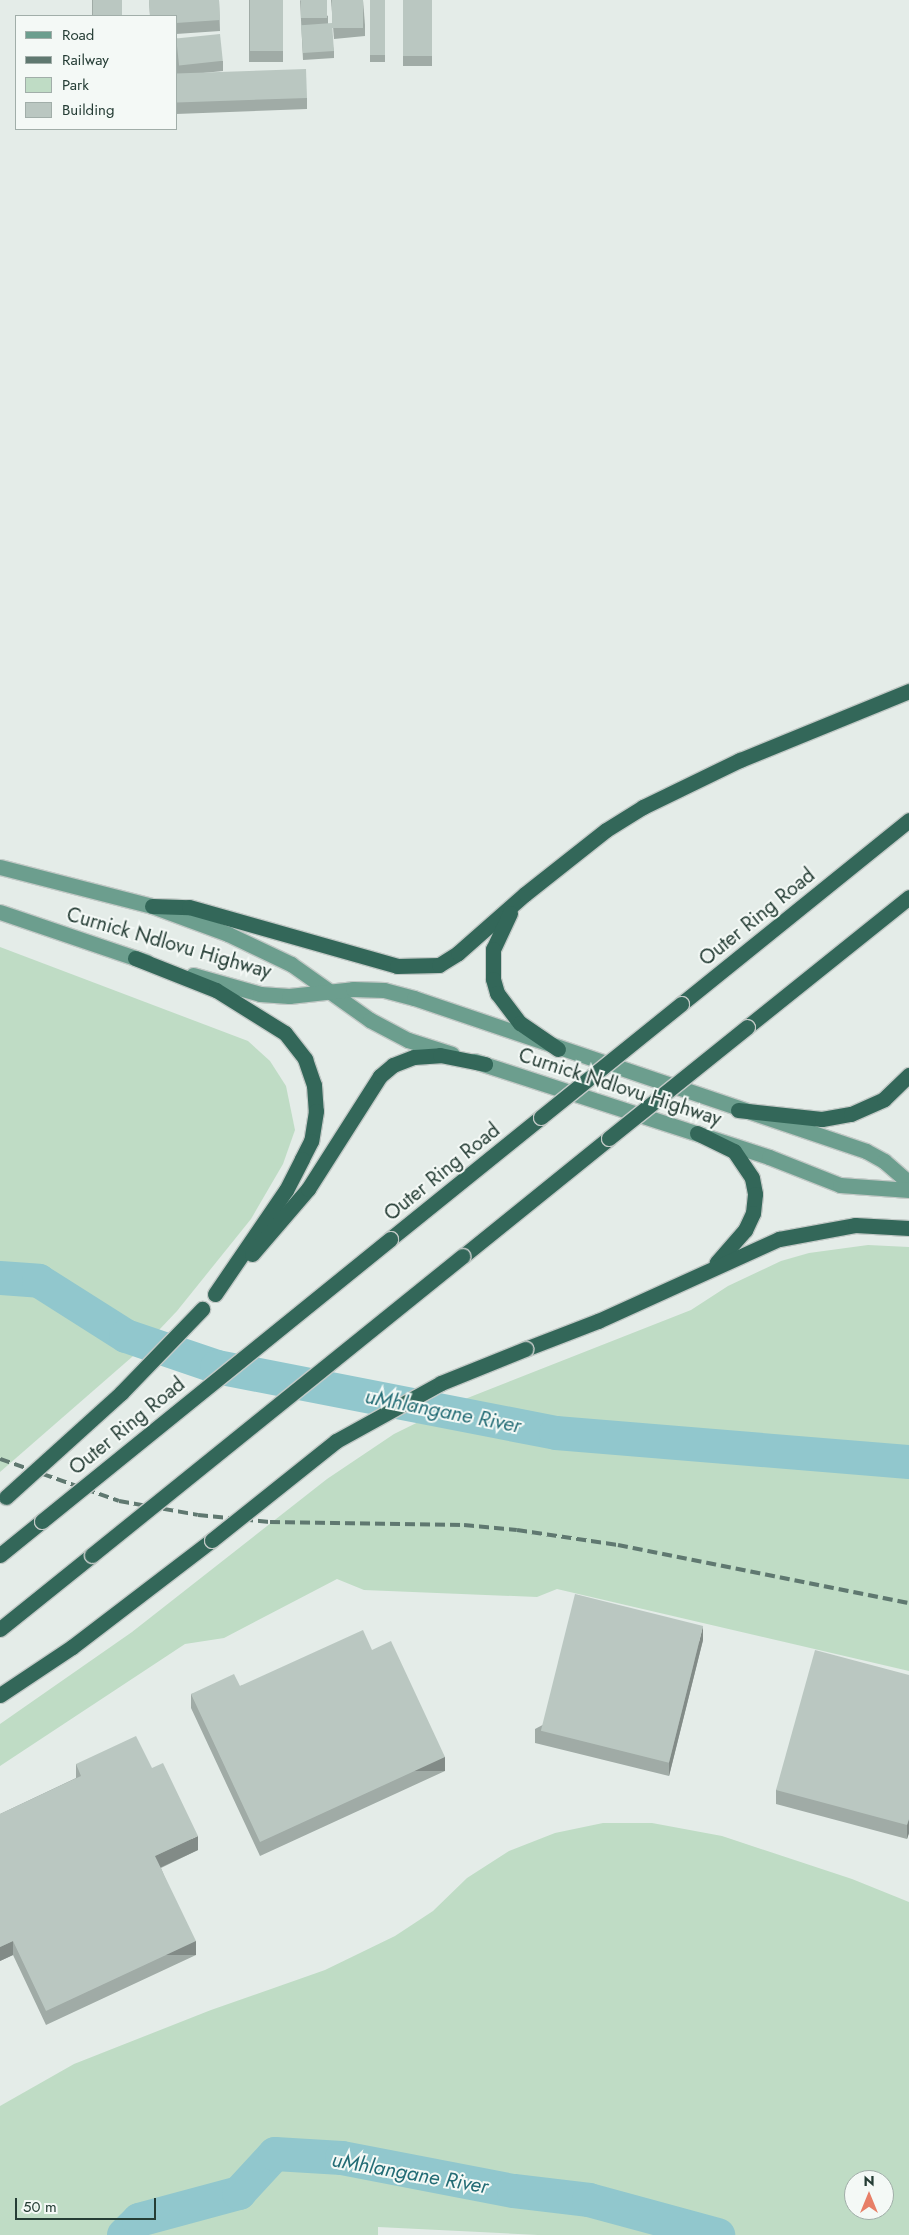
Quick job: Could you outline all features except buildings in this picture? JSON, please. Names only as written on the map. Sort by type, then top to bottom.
[{"type":"highway","points":[[152,906],[189,907],[364,959],[418,967],[438,964],[458,953],[525,894],[606,830],[688,783],[909,691]]},
{"type":"highway","name":"Outer Ring Road","points":[[0,1555],[909,820]]},
{"type":"highway","points":[[525,894],[503,922],[493,949],[493,979],[497,993],[520,1023],[558,1049]]},
{"type":"highway","points":[[0,1629],[909,897]]},
{"type":"highway","points":[[135,958],[216,990],[285,1033],[305,1059],[314,1085],[316,1111],[311,1142],[286,1190],[215,1294]]},
{"type":"highway","points":[[3,1499],[121,1393],[202,1309],[308,1189],[380,1076],[393,1065],[414,1057],[440,1055],[484,1064]]},
{"type":"highway","points":[[738,1110],[822,1119],[851,1114],[884,1099],[909,1075]]},
{"type":"highway","points":[[697,1133],[734,1151],[752,1178],[755,1194],[753,1213],[745,1230],[736,1244],[708,1269]]},
{"type":"highway","points":[[0,1695],[80,1641],[212,1540],[336,1441],[441,1383],[598,1321],[708,1269],[778,1239],[822,1229],[855,1225],[909,1228]]},
{"type":"main road","name":"Curnick Ndlovu Highway","points":[[0,867],[152,906],[228,934],[291,964],[370,1020],[408,1040],[697,1133],[840,1185],[909,1190]]},
{"type":"main road","name":"Curnick Ndlovu Highway","points":[[0,912],[135,958],[260,994],[329,992],[353,989],[384,990],[738,1110],[866,1150],[884,1160],[909,1183]]},
{"type":"green space","points":[[0,947],[248,1041],[270,1061],[286,1086],[295,1130],[283,1164],[251,1219],[177,1311],[140,1350],[0,1472]]},
{"type":"green space","points":[[868,1245],[909,1247],[909,1671],[557,1589],[537,1597],[364,1590],[337,1579],[224,1638],[185,1644],[0,1766],[0,1724],[132,1632],[327,1479],[394,1434],[465,1399],[691,1310],[728,1286],[781,1261],[809,1253]]},
{"type":"green space","points":[[603,1823],[652,1823],[722,1836],[852,1879],[909,1902],[909,2235],[538,2235],[378,2227],[378,2235],[0,2235],[0,2106],[74,2064],[211,2010],[325,1970],[395,1936],[433,1911],[467,1878],[509,1851],[555,1833]]},
{"type":"waterway","name":"uMhlangane River","points":[[0,1278],[39,1281],[126,1336],[217,1367],[556,1433],[909,1462]]},
{"type":"waterway","name":"uMhlangane River","points":[[124,2235],[139,2220],[239,2193],[275,2154],[342,2158],[514,2191],[589,2200],[718,2235]]},
{"type":"railway","points":[[0,1459],[119,1501],[198,1515],[270,1522],[464,1525],[517,1530],[618,1545],[909,1603]]}]
